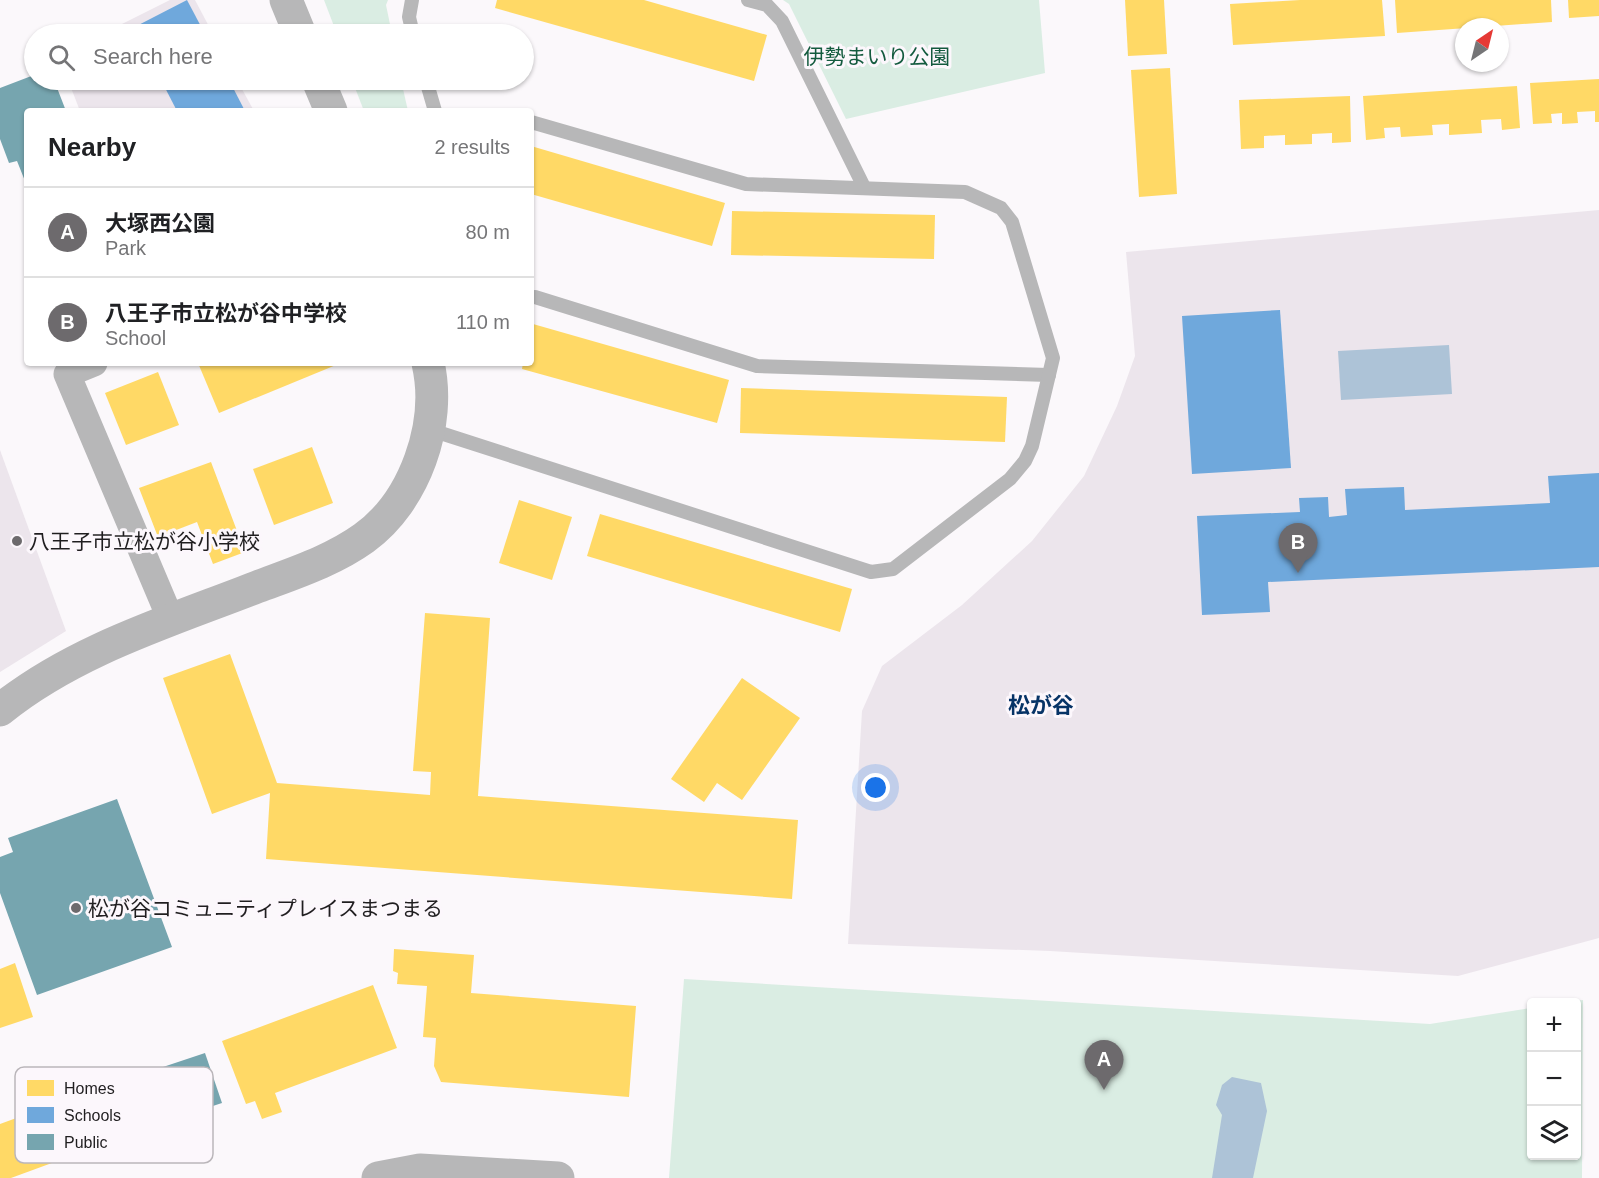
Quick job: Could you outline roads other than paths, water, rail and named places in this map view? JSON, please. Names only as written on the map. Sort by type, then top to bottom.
[{"type":"street","points":[[286,0],[296,24]]},
{"type":"street","points":[[322,90],[330,108]]},
{"type":"street","points":[[87,366],[67,374],[171,620]]},
{"type":"street","points":[[0,710],[23,691],[64,667],[171,620],[322,562],[366,536],[390,514],[408,488],[421,457],[428,429],[431,402],[428,366]]},
{"type":"street","points":[[378,1178],[420,1170],[558,1178]]},
{"type":"lane","points":[[411,24],[409,17],[412,0]]},
{"type":"lane","points":[[748,0],[767,5],[782,21],[864,187]]},
{"type":"lane","points":[[429,90],[434,108]]},
{"type":"lane","points":[[428,429],[871,572],[893,569],[1010,479],[1025,461],[1032,446],[1053,358],[1012,222],[1001,208],[965,192],[746,184],[534,123]]},
{"type":"lane","points":[[535,297],[757,366],[1049,375]]},
{"type":"water","points":[[1449,345],[1452,394],[1341,400],[1338,351]]},
{"type":"water","points":[[1232,1077],[1261,1083],[1267,1111],[1253,1178],[1212,1178],[1222,1115],[1216,1105],[1222,1085]]},
{"type":"place","name":"八王子市立松が谷小学校","points":[[17,541]]},
{"type":"place","name":"八王子市立松が谷中学校","points":[[1298,573]]},
{"type":"place","name":"松が谷コミュニティプレイスまつまる","points":[[76,908]]},
{"type":"place","name":"大塚西公園","points":[[1104,1090]]},
{"type":"district","name":"松が谷","points":[[1041,705]]},
{"type":"park label","name":"伊勢まいり公園","points":[[877,56]]}]
